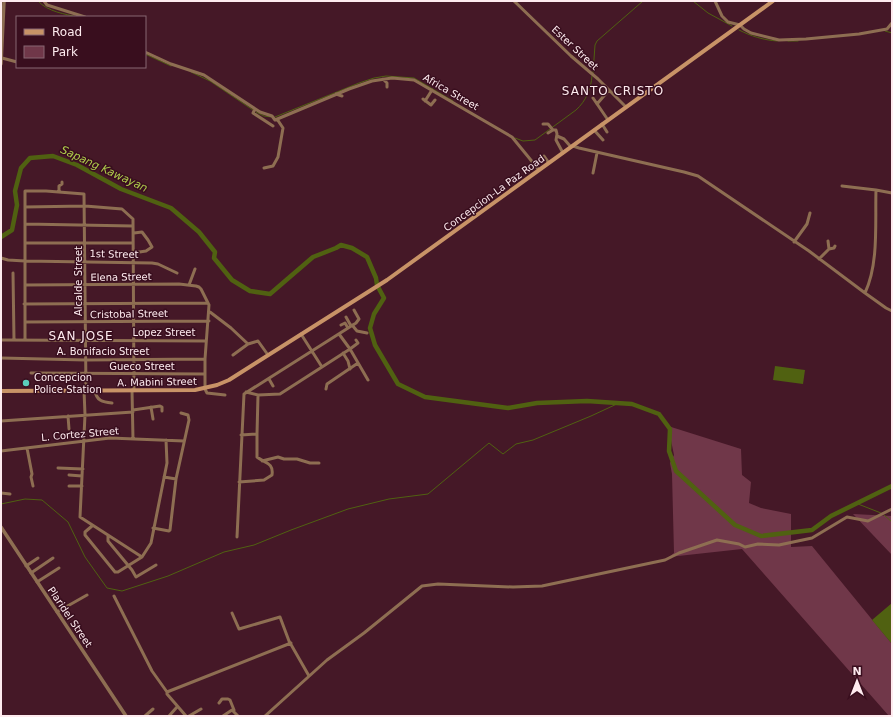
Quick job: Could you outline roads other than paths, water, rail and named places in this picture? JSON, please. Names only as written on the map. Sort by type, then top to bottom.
[{"type":"main road","name":"Concepcion-La Paz Road","points":[[216,386],[229,380],[383,282],[773,1]]},
{"type":"main road","name":"A. Mabini Street","points":[[1,391],[205,389],[216,386]]},
{"type":"street","points":[[1,64],[4,1]]},
{"type":"street","points":[[44,1],[47,5],[82,16]]},
{"type":"street","name":"Ester Street","points":[[514,1],[626,107]]},
{"type":"street","points":[[715,1],[725,19],[733,24],[740,25],[744,30],[751,33],[785,40],[859,34],[886,29],[892,23]]},
{"type":"street","points":[[146,52],[171,64],[204,75],[254,110],[274,118],[283,127],[278,157],[273,166],[264,168]]},
{"type":"street","points":[[2,58],[16,62]]},
{"type":"street","points":[[383,79],[387,83],[387,87]]},
{"type":"street","name":"Africa Street","points":[[274,118],[364,83],[383,79],[414,80],[512,137],[539,170]]},
{"type":"street","points":[[432,90],[424,100],[431,105],[435,100]]},
{"type":"street","points":[[597,104],[609,90]]},
{"type":"street","points":[[336,94],[338,96],[342,96]]},
{"type":"street","points":[[593,98],[608,120]]},
{"type":"street","points":[[254,110],[252,112],[272,126]]},
{"type":"street","points":[[543,124],[548,124],[556,130],[556,140],[563,153]]},
{"type":"street","points":[[602,124],[607,132]]},
{"type":"street","points":[[548,133],[552,128]]},
{"type":"street","points":[[594,130],[603,140]]},
{"type":"street","points":[[557,136],[564,139],[572,146],[694,174],[820,259],[865,293],[892,311]]},
{"type":"street","points":[[593,174],[597,152]]},
{"type":"street","points":[[544,156],[549,163]]},
{"type":"street","points":[[24,340],[26,224],[25,191],[59,192],[59,186],[62,182]]},
{"type":"street","points":[[842,186],[892,193]]},
{"type":"street","points":[[865,293],[873,269],[876,190]]},
{"type":"street","name":"Alcalde Street","points":[[59,192],[85,195],[86,374],[80,517],[92,526]]},
{"type":"street","points":[[25,207],[85,206],[124,209],[133,219],[134,439]]},
{"type":"street","points":[[794,242],[808,224],[810,213]]},
{"type":"street","points":[[26,224],[133,226]]},
{"type":"street","points":[[133,253],[146,251],[152,247],[142,232],[134,233]]},
{"type":"street","points":[[828,241],[829,249]]},
{"type":"street","points":[[25,243],[133,243]]},
{"type":"street","points":[[820,259],[829,249],[836,246]]},
{"type":"street","name":"1st Street","points":[[1,258],[12,261],[85,261],[158,264],[176,273]]},
{"type":"street","points":[[189,285],[195,269]]},
{"type":"street","points":[[13,273],[14,340]]},
{"type":"street","name":"Elena Street","points":[[25,285],[189,285],[196,286],[201,289],[208,303]]},
{"type":"street","points":[[208,303],[210,312],[206,341],[205,389],[207,393],[225,395]]},
{"type":"street","name":"Cristobal Street","points":[[24,304],[208,303]]},
{"type":"street","points":[[237,536],[244,394],[350,327],[359,320],[354,310]]},
{"type":"street","points":[[210,312],[231,328],[248,344]]},
{"type":"street","points":[[346,317],[350,327]]},
{"type":"street","name":"Cristobal Street","points":[[24,322],[209,321]]},
{"type":"street","points":[[341,325],[344,323],[357,331],[367,333]]},
{"type":"street","points":[[301,334],[322,367]]},
{"type":"street","points":[[339,334],[350,349],[368,380]]},
{"type":"street","name":"Lopez Street","points":[[1,340],[206,341]]},
{"type":"street","points":[[246,392],[258,394],[280,394],[350,349],[358,343],[356,340]]},
{"type":"street","points":[[233,355],[248,344],[258,341],[268,355]]},
{"type":"street","points":[[343,353],[349,362],[350,369]]},
{"type":"street","name":"A. Bonifacio Street","points":[[1,358],[86,360],[205,359]]},
{"type":"street","points":[[326,389],[327,384],[358,363]]},
{"type":"street","name":"Gueco Street","points":[[31,373],[205,374]]},
{"type":"street","points":[[269,378],[273,386]]},
{"type":"street","points":[[96,390],[96,395],[99,400],[102,402],[112,403]]},
{"type":"street","points":[[239,482],[264,480],[272,475],[273,471],[269,464],[257,457],[258,394]]},
{"type":"street","points":[[1,422],[133,411],[161,407],[162,411]]},
{"type":"street","points":[[151,408],[153,419]]},
{"type":"street","points":[[154,528],[170,530],[176,479],[189,417],[181,413]]},
{"type":"street","points":[[68,416],[69,429]]},
{"type":"street","points":[[241,435],[257,434]]},
{"type":"street","name":"L. Cortez Street","points":[[1,451],[83,440],[115,438],[184,441]]},
{"type":"street","points":[[142,557],[92,526],[85,532],[85,535],[115,572],[118,572],[142,557],[150,545],[154,528],[167,463],[166,440]]},
{"type":"street","points":[[27,448],[32,474],[30,477],[33,486]]},
{"type":"street","points":[[262,460],[278,457],[284,459],[297,459],[310,463],[319,463]]},
{"type":"street","points":[[58,468],[83,469]]},
{"type":"street","points":[[69,475],[82,476]]},
{"type":"street","points":[[164,478],[176,479]]},
{"type":"street","points":[[69,486],[82,486]]},
{"type":"street","points":[[1,493],[10,494]]},
{"type":"street","points":[[265,716],[309,676],[422,586],[438,584],[513,587],[542,586],[665,560],[679,553],[717,540],[739,544],[745,547],[758,544],[779,545],[800,541],[814,537],[847,517],[868,521],[892,509]]},
{"type":"street","name":"Plaridel Street","points":[[1,527],[126,716]]},
{"type":"street","points":[[108,536],[108,541],[129,565],[136,577],[156,565]]},
{"type":"street","points":[[26,566],[38,558]]},
{"type":"street","points":[[31,573],[54,558]]},
{"type":"street","points":[[37,582],[59,568]]},
{"type":"street","points":[[58,612],[87,595]]},
{"type":"street","points":[[114,596],[152,672],[177,707],[187,716],[201,709]]},
{"type":"street","points":[[232,613],[239,629],[280,617],[291,643],[309,676]]},
{"type":"street","points":[[167,692],[291,643]]},
{"type":"street","points":[[219,703],[222,699],[230,700],[238,716]]},
{"type":"street","points":[[169,716],[177,707]]},
{"type":"street","points":[[145,716],[153,709]]},
{"type":"street","points":[[223,716],[234,710]]},
{"type":"waterway","points":[[38,1],[47,8],[62,14],[73,16]]},
{"type":"waterway","points":[[593,73],[595,45],[597,41],[643,1]]},
{"type":"waterway","points":[[693,1],[708,13],[732,26]]},
{"type":"waterway","points":[[739,30],[767,40],[777,41]]},
{"type":"waterway","points":[[885,31],[892,33]]},
{"type":"waterway","points":[[788,41],[798,41]]},
{"type":"waterway","points":[[146,54],[171,66]]},
{"type":"waterway","points":[[191,72],[210,81],[253,110]]},
{"type":"waterway","points":[[275,117],[359,83],[386,76],[414,78],[453,101]]},
{"type":"waterway","points":[[515,138],[523,141],[535,140],[576,110],[583,103],[590,86],[592,76]]},
{"type":"waterway","points":[[256,112],[264,116],[271,117]]},
{"type":"waterway","name":"Sapang Kawayan","points":[[1,237],[12,230],[17,205],[15,191],[21,168],[30,158],[53,156],[77,165],[121,189],[171,208],[199,232],[215,252],[214,258],[232,280],[250,291],[270,294],[313,257],[341,245],[352,248],[367,257],[376,278],[377,285],[384,298],[374,314],[370,328],[375,345],[398,384],[425,397],[508,408],[537,403],[587,401],[632,404],[659,414],[670,429],[669,451],[676,471],[735,525],[761,536],[812,530],[831,516],[892,486]]},
{"type":"waterway","points":[[1,504],[25,499],[42,500],[68,522],[85,557],[107,588],[122,591],[168,576],[224,552],[254,545],[348,509],[389,499],[428,494],[489,443],[503,454],[516,444],[533,440],[619,403]]},
{"type":"waterway","points":[[858,504],[881,513]]},
{"type":"waterway","points":[[884,515],[892,522]]},
{"type":"place","name":"Concepcion Police Station","points":[[26,383]]},
{"type":"district","name":"SANTO CRISTO","points":[[613,91]]},
{"type":"district","name":"SAN JOSE","points":[[81,336]]}]
